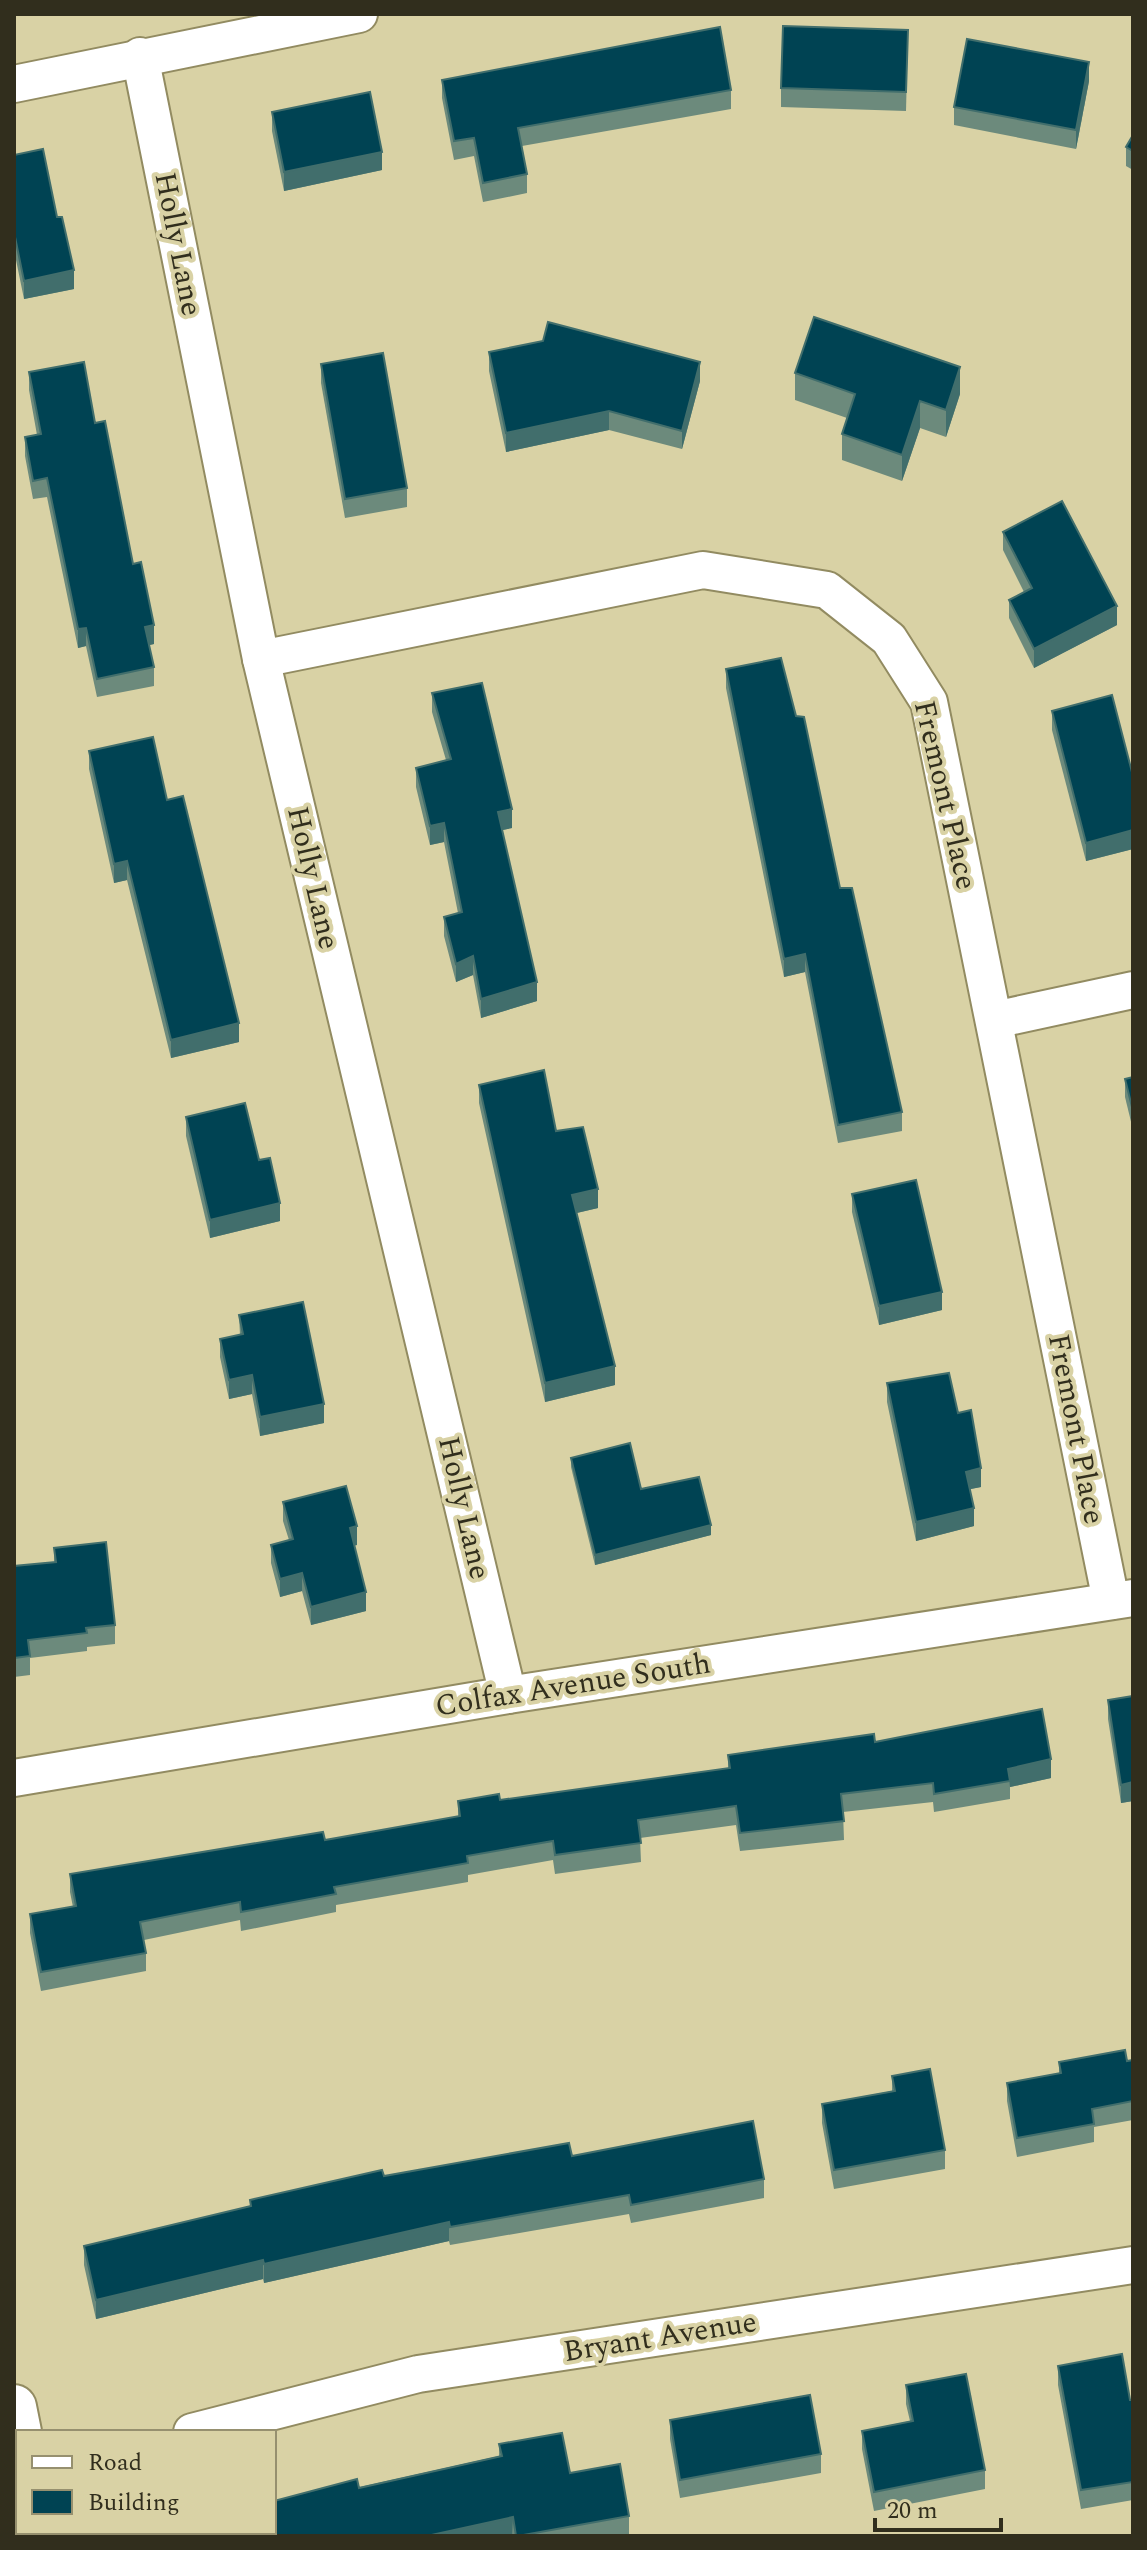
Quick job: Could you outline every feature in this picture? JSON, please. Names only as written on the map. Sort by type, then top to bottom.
[{"type":"street","points":[[14,84],[359,14]]},
{"type":"street","name":"Holly Lane","points":[[140,56],[261,659],[508,1695]]},
{"type":"street","name":"Fremont Place","points":[[261,659],[703,570],[827,590],[889,639],[929,702],[994,1020],[1122,1600]]},
{"type":"street","points":[[994,1020],[1133,990]]},
{"type":"street","name":"Colfax Avenue South","points":[[14,1778],[508,1695],[1122,1600]]},
{"type":"street","name":"Bryant Avenue","points":[[200,2430],[418,2374],[1133,2265]]},
{"type":"street","points":[[14,2407],[19,2430]]},
{"type":"building","points":[[783,26],[908,30],[906,92],[781,88]]},
{"type":"building","points":[[720,27],[731,90],[518,128],[527,174],[483,183],[474,138],[454,141],[442,80]]},
{"type":"building","points":[[967,39],[1089,62],[1076,130],[954,107]]},
{"type":"building","points":[[370,92],[382,152],[284,172],[272,112]]},
{"type":"building","points":[[1133,135],[1133,151],[1126,147]]},
{"type":"building","points":[[43,149],[57,217],[62,217],[74,270],[24,281],[14,237],[14,155]]},
{"type":"building","points":[[814,317],[960,367],[946,410],[920,401],[902,455],[842,434],[855,394],[795,373]]},
{"type":"building","points":[[548,322],[700,362],[682,431],[609,411],[506,433],[489,352],[543,341]]},
{"type":"building","points":[[383,353],[407,488],[345,499],[321,364]]},
{"type":"building","points":[[84,362],[95,423],[105,421],[133,564],[141,562],[154,625],[145,627],[154,667],[97,679],[86,628],[78,629],[47,478],[33,481],[25,437],[41,434],[29,372]]},
{"type":"building","points":[[1062,501],[1117,606],[1034,649],[1009,600],[1032,588],[1003,532]]},
{"type":"building","points":[[781,658],[796,716],[804,717],[840,888],[852,888],[902,1112],[838,1125],[805,954],[784,959],[726,669]]},
{"type":"building","points":[[482,683],[512,809],[498,812],[537,982],[481,999],[473,956],[456,964],[444,917],[462,912],[444,823],[430,826],[416,768],[451,759],[432,693]]},
{"type":"building","points":[[1112,695],[1133,776],[1133,830],[1086,843],[1052,711]]},
{"type":"building","points":[[153,737],[167,800],[183,796],[239,1023],[171,1040],[127,861],[114,864],[89,751]]},
{"type":"building","points":[[544,1070],[556,1131],[583,1127],[598,1189],[572,1195],[615,1366],[545,1383],[479,1085]]},
{"type":"building","points":[[1133,1077],[1133,1111],[1125,1079]]},
{"type":"building","points":[[245,1103],[259,1160],[270,1158],[280,1203],[210,1220],[186,1117]]},
{"type":"building","points":[[916,1180],[942,1292],[879,1306],[852,1194]]},
{"type":"building","points":[[303,1302],[324,1404],[260,1417],[252,1375],[229,1380],[220,1339],[243,1334],[239,1315]]},
{"type":"building","points":[[949,1373],[958,1413],[971,1410],[981,1468],[966,1472],[974,1508],[916,1522],[887,1383]]},
{"type":"building","points":[[630,1443],[641,1489],[699,1477],[711,1525],[595,1555],[571,1458]]},
{"type":"building","points":[[346,1486],[357,1526],[350,1528],[366,1592],[311,1607],[302,1573],[280,1579],[271,1545],[293,1539],[283,1502]]},
{"type":"building","points":[[106,1542],[115,1625],[86,1628],[87,1633],[28,1640],[30,1656],[14,1658],[14,1566],[56,1562],[54,1548]]},
{"type":"building","points":[[1133,1696],[1133,1782],[1121,1785],[1108,1700]]},
{"type":"building","points":[[1042,1709],[1051,1759],[1008,1769],[1010,1781],[934,1794],[933,1783],[841,1794],[844,1821],[740,1833],[736,1806],[638,1820],[641,1843],[555,1855],[553,1841],[467,1856],[468,1863],[334,1887],[336,1894],[241,1912],[240,1902],[140,1922],[146,1953],[41,1972],[30,1914],[76,1906],[70,1874],[323,1832],[325,1840],[460,1816],[458,1801],[499,1794],[500,1800],[730,1768],[728,1755],[874,1734],[875,1742]]},
{"type":"building","points":[[1125,2050],[1127,2061],[1133,2060],[1133,2101],[1092,2109],[1094,2124],[1017,2138],[1007,2083],[1061,2073],[1059,2062]]},
{"type":"building","points":[[930,2069],[945,2150],[834,2170],[822,2104],[895,2091],[892,2076]]},
{"type":"building","points":[[753,2121],[764,2179],[631,2205],[629,2195],[450,2227],[449,2222],[264,2264],[263,2260],[96,2300],[84,2246],[251,2206],[250,2200],[382,2170],[384,2176],[569,2143],[572,2156]]},
{"type":"building","points":[[1122,2354],[1130,2400],[1133,2400],[1133,2482],[1081,2490],[1058,2366]]},
{"type":"building","points":[[966,2374],[985,2470],[874,2492],[862,2431],[913,2421],[906,2385]]},
{"type":"building","points":[[810,2395],[821,2454],[680,2480],[670,2420]]},
{"type":"building","points":[[562,2433],[570,2473],[620,2464],[629,2516],[518,2536],[513,2517],[427,2536],[140,2536],[276,2534],[276,2500],[357,2479],[359,2488],[502,2456],[499,2444]]}]
